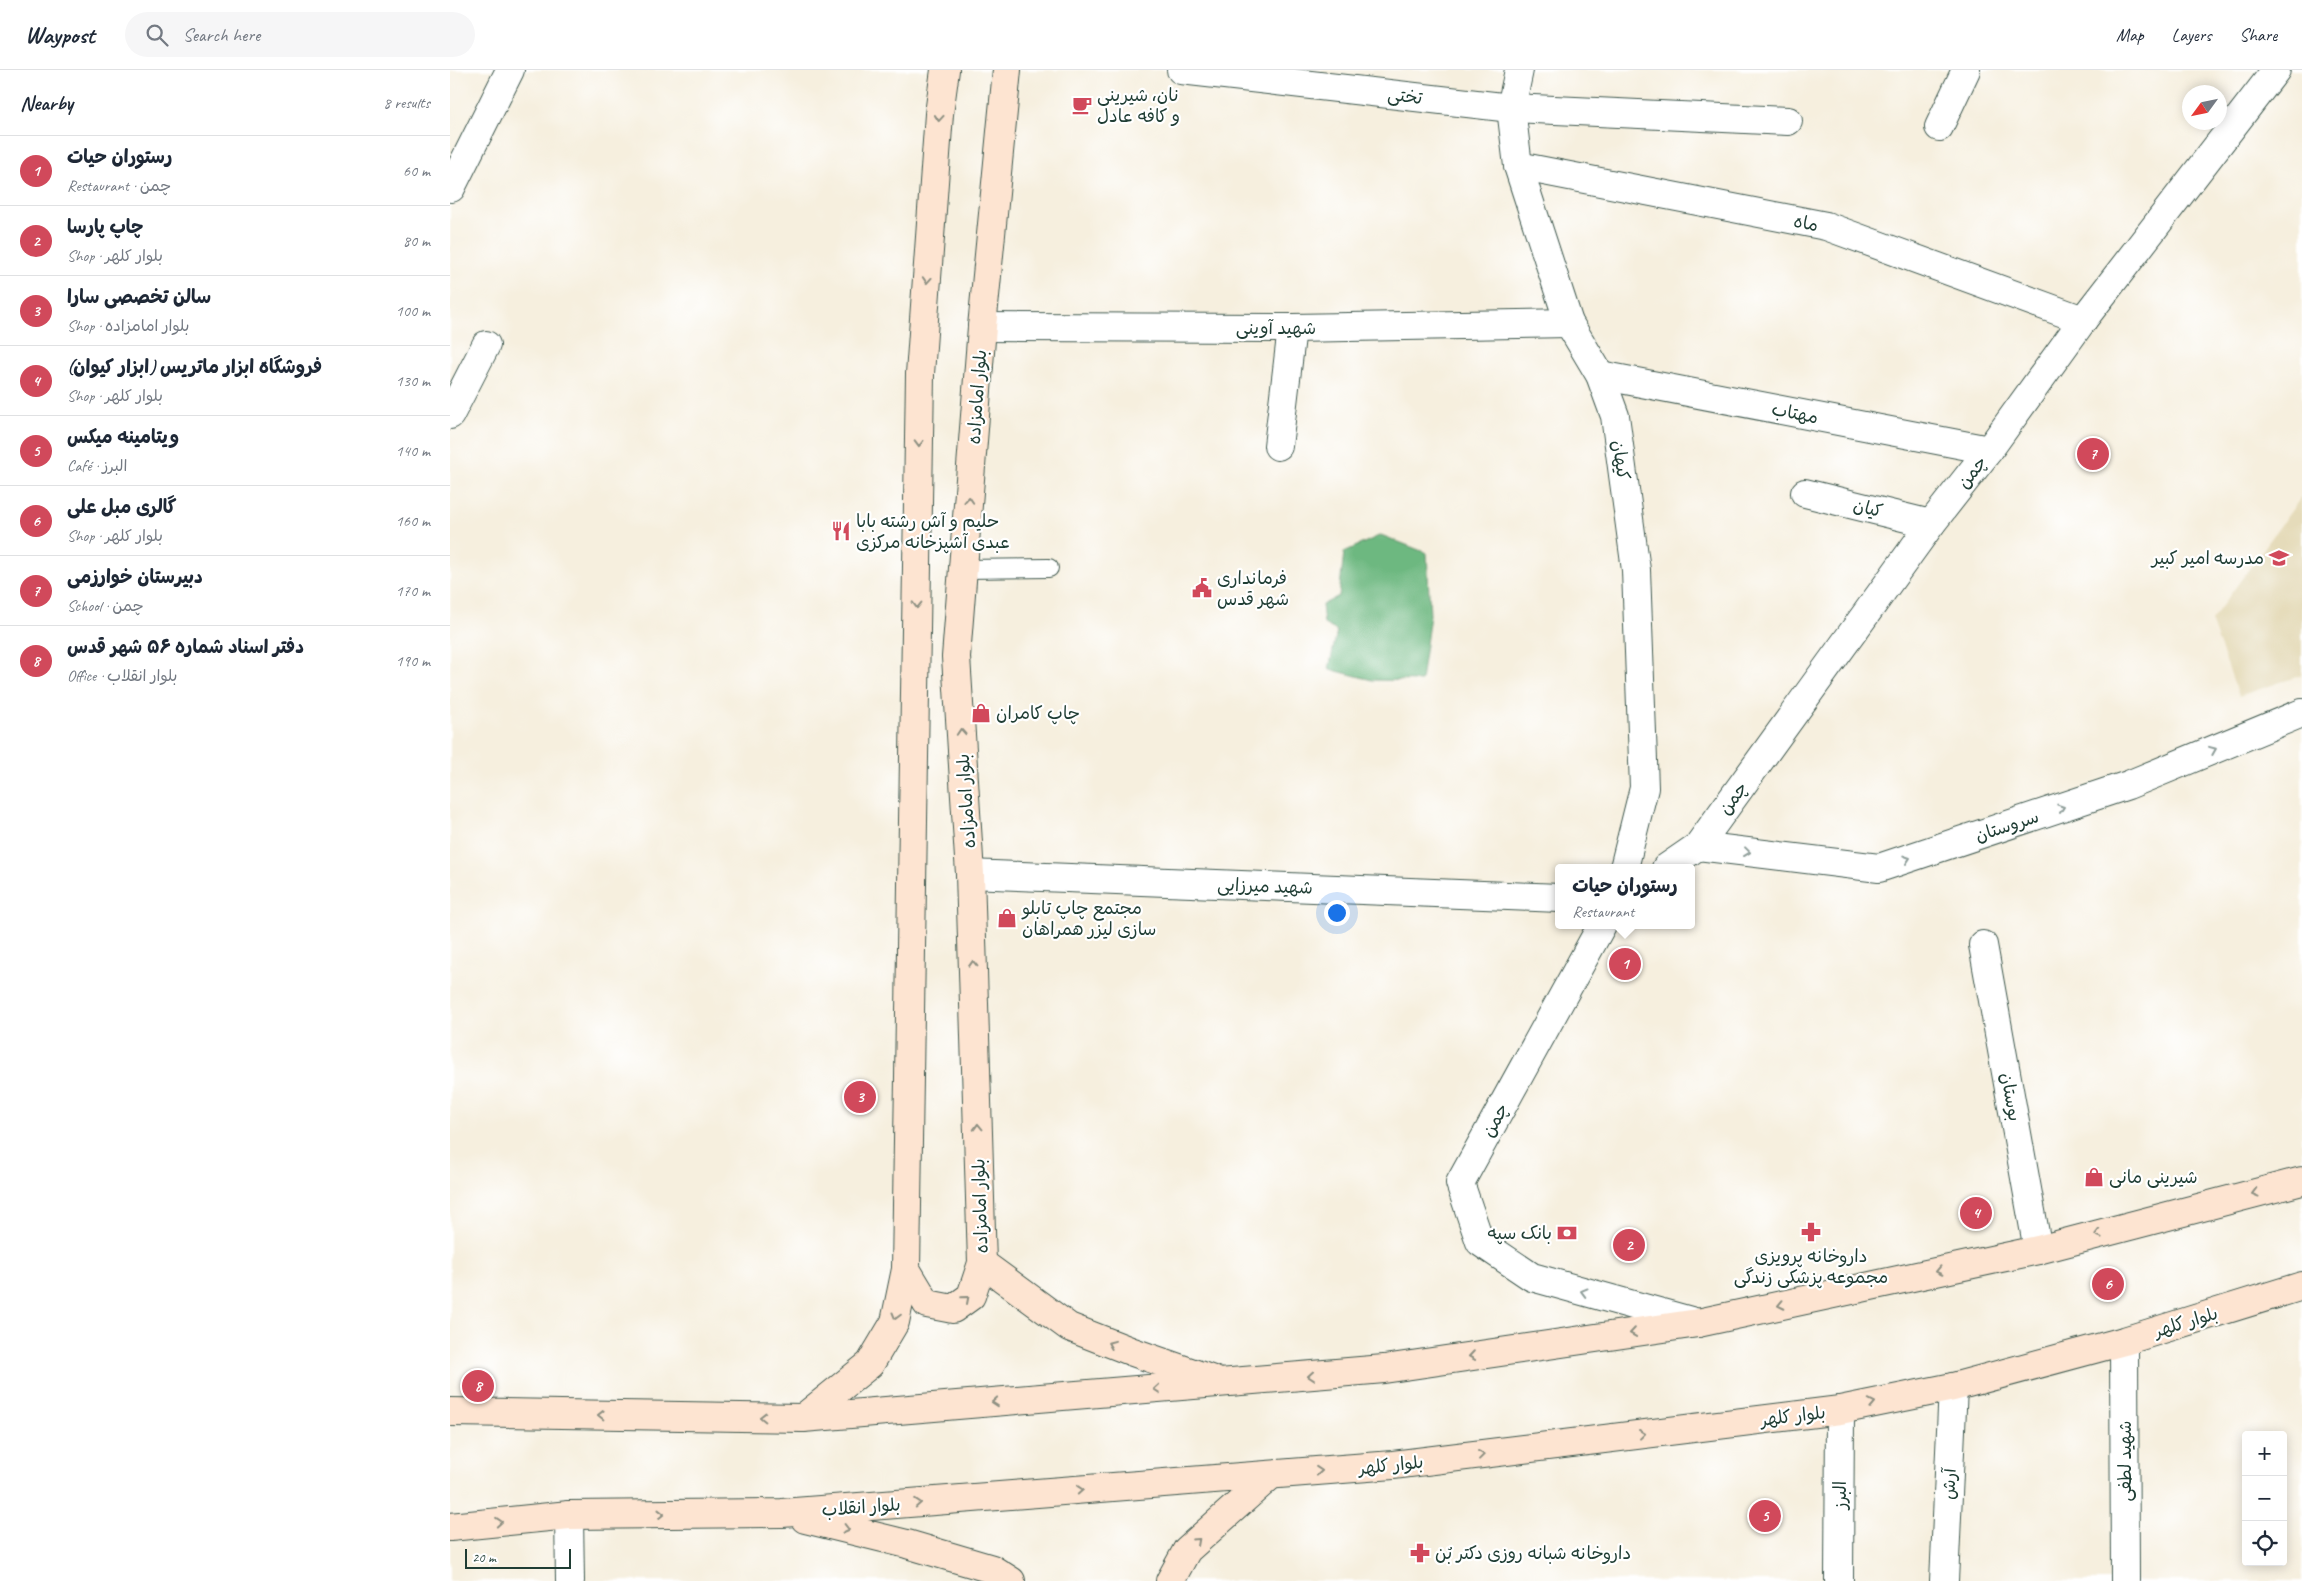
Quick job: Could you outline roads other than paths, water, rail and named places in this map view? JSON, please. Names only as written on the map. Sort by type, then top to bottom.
[{"type":"main road","points":[[803,1418],[870,1364],[895,1322],[906,1269],[920,374],[939,114],[945,70]]},
{"type":"main road","name":"بلوار امامزاده","points":[[1007,70],[982,327],[956,657],[970,874],[982,1263],[1070,1327],[1223,1384]]},
{"type":"main road","points":[[450,1412],[803,1418],[1384,1369],[1698,1323],[2038,1250],[2302,1181]]},
{"type":"main road","points":[[906,1269],[927,1304],[953,1309],[971,1296],[982,1263]]},
{"type":"main road","name":"بلوار کلهر","points":[[1271,1475],[1393,1466],[1840,1410],[1953,1387],[2124,1341],[2302,1286]]},
{"type":"main road","points":[[1170,1581],[1186,1550],[1271,1475]]},
{"type":"main road","name":"بلوار انقلاب","points":[[450,1527],[569,1515],[782,1513],[1271,1475]]},
{"type":"main road","points":[[782,1513],[935,1552],[992,1569],[1011,1581]]},
{"type":"street","points":[[451,187],[510,70]]},
{"type":"street","name":"تختی","points":[[1181,70],[1511,108],[1788,121]]},
{"type":"street","name":"کیهان","points":[[1519,70],[1511,108],[1518,166],[1569,323],[1600,375],[1615,416],[1636,570],[1644,788],[1625,864]]},
{"type":"street","points":[[1939,127],[1966,70]]},
{"type":"street","name":"چمن","points":[[1672,864],[1698,846],[1931,524],[1989,450],[2083,320],[2276,70]]},
{"type":"street","name":"ماه","points":[[1518,166],[1826,226],[2083,320]]},
{"type":"street","name":"شهید آوینی","points":[[982,327],[1292,328],[1569,323]]},
{"type":"street","points":[[1278,446],[1292,328]]},
{"type":"street","points":[[450,415],[486,345]]},
{"type":"street","name":"مهتاب","points":[[1600,375],[1989,450]]},
{"type":"street","name":"کیان","points":[[1805,493],[1931,524]]},
{"type":"street","name":"سروستان","points":[[1698,846],[1879,868],[2128,785],[2302,713]]},
{"type":"street","name":"شهید میرزایی","points":[[970,874],[1555,898]]},
{"type":"street","name":"چمن","points":[[1600,929],[1460,1183],[1480,1242],[1532,1277],[1698,1323]]},
{"type":"street","name":"بوستان","points":[[1984,944],[2038,1250]]},
{"type":"street","name":"شهید لطفی","points":[[2124,1341],[2125,1581]]},
{"type":"street","name":"آرش","points":[[1944,1581],[1953,1387]]},
{"type":"street","name":"البرز","points":[[1839,1581],[1840,1410]]},
{"type":"street","points":[[569,1515],[570,1581]]},
{"type":"lane","points":[[964,569],[1049,568]]},
{"type":"place","name":"نان، شیرینی و کافه عادل","points":[[1082,105]]},
{"type":"place","name":"دبیرستان خوارزمی","points":[[2093,454]]},
{"type":"place","name":"حلیم و آش رشته بابا عبدی آشپزخانه مرکزی","points":[[841,531]]},
{"type":"place","name":"مدرسه امیر کبیر","points":[[2279,558]]},
{"type":"place","name":"فرمانداری شهر قدس","points":[[1202,588]]},
{"type":"place","name":"چاپ کامران","points":[[981,713]]},
{"type":"place","name":"مجتمع چاپ تابلو سازی لیزر همراهان","points":[[1007,918]]},
{"type":"place","name":"رستوران حیات","points":[[1625,964]]},
{"type":"place","name":"سالن تخصصی سارا","points":[[860,1097]]},
{"type":"place","name":"شیرینی مانی","points":[[2094,1177]]},
{"type":"place","name":"فروشگاه ابزار ماتریس (ابزار کیوان)","points":[[1976,1213]]},
{"type":"place","name":"داروخانه پرویزی مجموعه پزشکی زندگی","points":[[1811,1232]]},
{"type":"place","name":"بانک سپه","points":[[1567,1233]]},
{"type":"place","name":"چاپ پارسا","points":[[1629,1245]]},
{"type":"place","name":"گالری مبل علی","points":[[2108,1284]]},
{"type":"place","name":"دفتر اسناد شماره ۵۶ شهر قدس","points":[[478,1386]]},
{"type":"place","name":"ویتامینه میکس","points":[[1765,1516]]},
{"type":"place","name":"داروخانه شبانه روزی دکتر بُن","points":[[1420,1553]]}]
